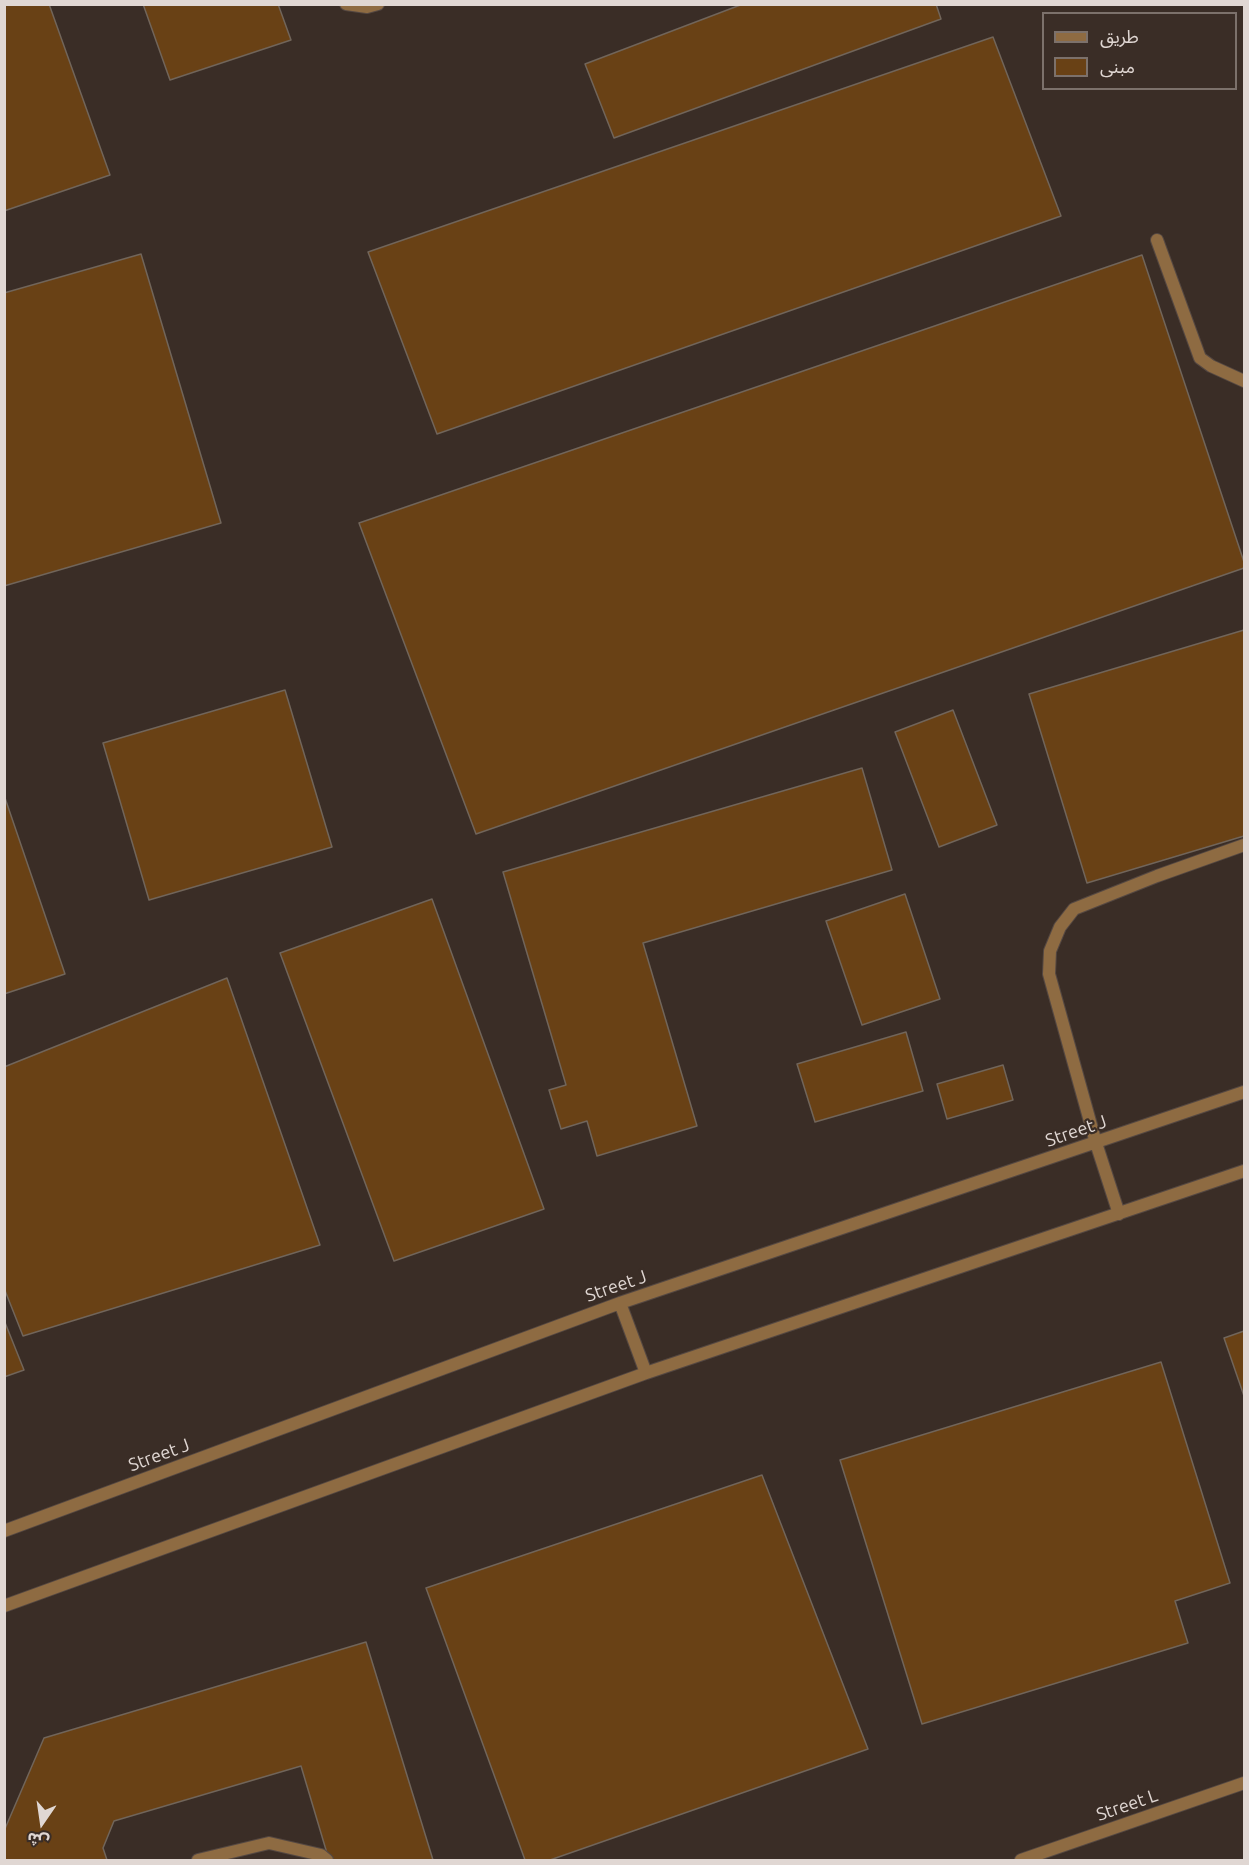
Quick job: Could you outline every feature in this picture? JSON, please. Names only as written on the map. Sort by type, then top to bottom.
[{"type":"street","points":[[346,4],[367,7],[378,4]]},
{"type":"street","points":[[1157,240],[1200,358],[1211,366],[1245,381]]},
{"type":"street","points":[[1119,1214],[1096,1143],[1049,974],[1050,951],[1060,927],[1074,909],[1157,876],[1245,845]]},
{"type":"street","name":"Street J","points":[[4,1531],[620,1304],[1245,1092]]},
{"type":"street","points":[[4,1606],[646,1373],[1245,1171]]},
{"type":"street","points":[[620,1304],[646,1373]]},
{"type":"street","name":"Street L","points":[[1021,1860],[1245,1783]]},
{"type":"street","points":[[198,1860],[269,1843],[321,1855],[327,1860]]},
{"type":"building","points":[[4,4],[49,4],[110,175],[4,211]]},
{"type":"building","points":[[143,4],[278,4],[291,40],[170,80]]},
{"type":"building","points":[[743,4],[936,4],[941,19],[614,138],[585,64]]},
{"type":"building","points":[[993,37],[1061,216],[437,434],[368,252]]},
{"type":"building","points":[[141,254],[221,523],[4,586],[4,293]]},
{"type":"building","points":[[1142,255],[1244,562],[1244,568],[476,834],[359,523]]},
{"type":"building","points":[[1244,630],[1244,836],[1087,883],[1029,694]]},
{"type":"building","points":[[285,690],[332,847],[149,900],[103,743]]},
{"type":"building","points":[[953,710],[997,825],[939,847],[895,732]]},
{"type":"building","points":[[862,768],[892,870],[643,943],[697,1126],[597,1156],[587,1121],[561,1129],[549,1090],[566,1085],[503,872]]},
{"type":"building","points":[[4,795],[65,974],[4,994]]},
{"type":"building","points":[[905,894],[940,999],[862,1025],[826,921]]},
{"type":"building","points":[[432,899],[544,1209],[394,1261],[280,953]]},
{"type":"building","points":[[227,978],[320,1245],[23,1336],[4,1288],[4,1067]]},
{"type":"building","points":[[906,1032],[923,1091],[815,1122],[797,1064]]},
{"type":"building","points":[[1003,1065],[1013,1100],[947,1119],[937,1084]]},
{"type":"building","points":[[4,1320],[24,1370],[4,1377]]},
{"type":"building","points":[[1244,1331],[1244,1396],[1224,1338]]},
{"type":"building","points":[[1161,1362],[1230,1583],[1175,1601],[1188,1643],[922,1724],[840,1460]]},
{"type":"building","points":[[762,1475],[868,1749],[550,1860],[525,1860],[426,1588]]},
{"type":"building","points":[[366,1642],[433,1860],[329,1860],[301,1766],[114,1821],[103,1848],[107,1860],[5,1860],[4,1831],[44,1738]]}]
